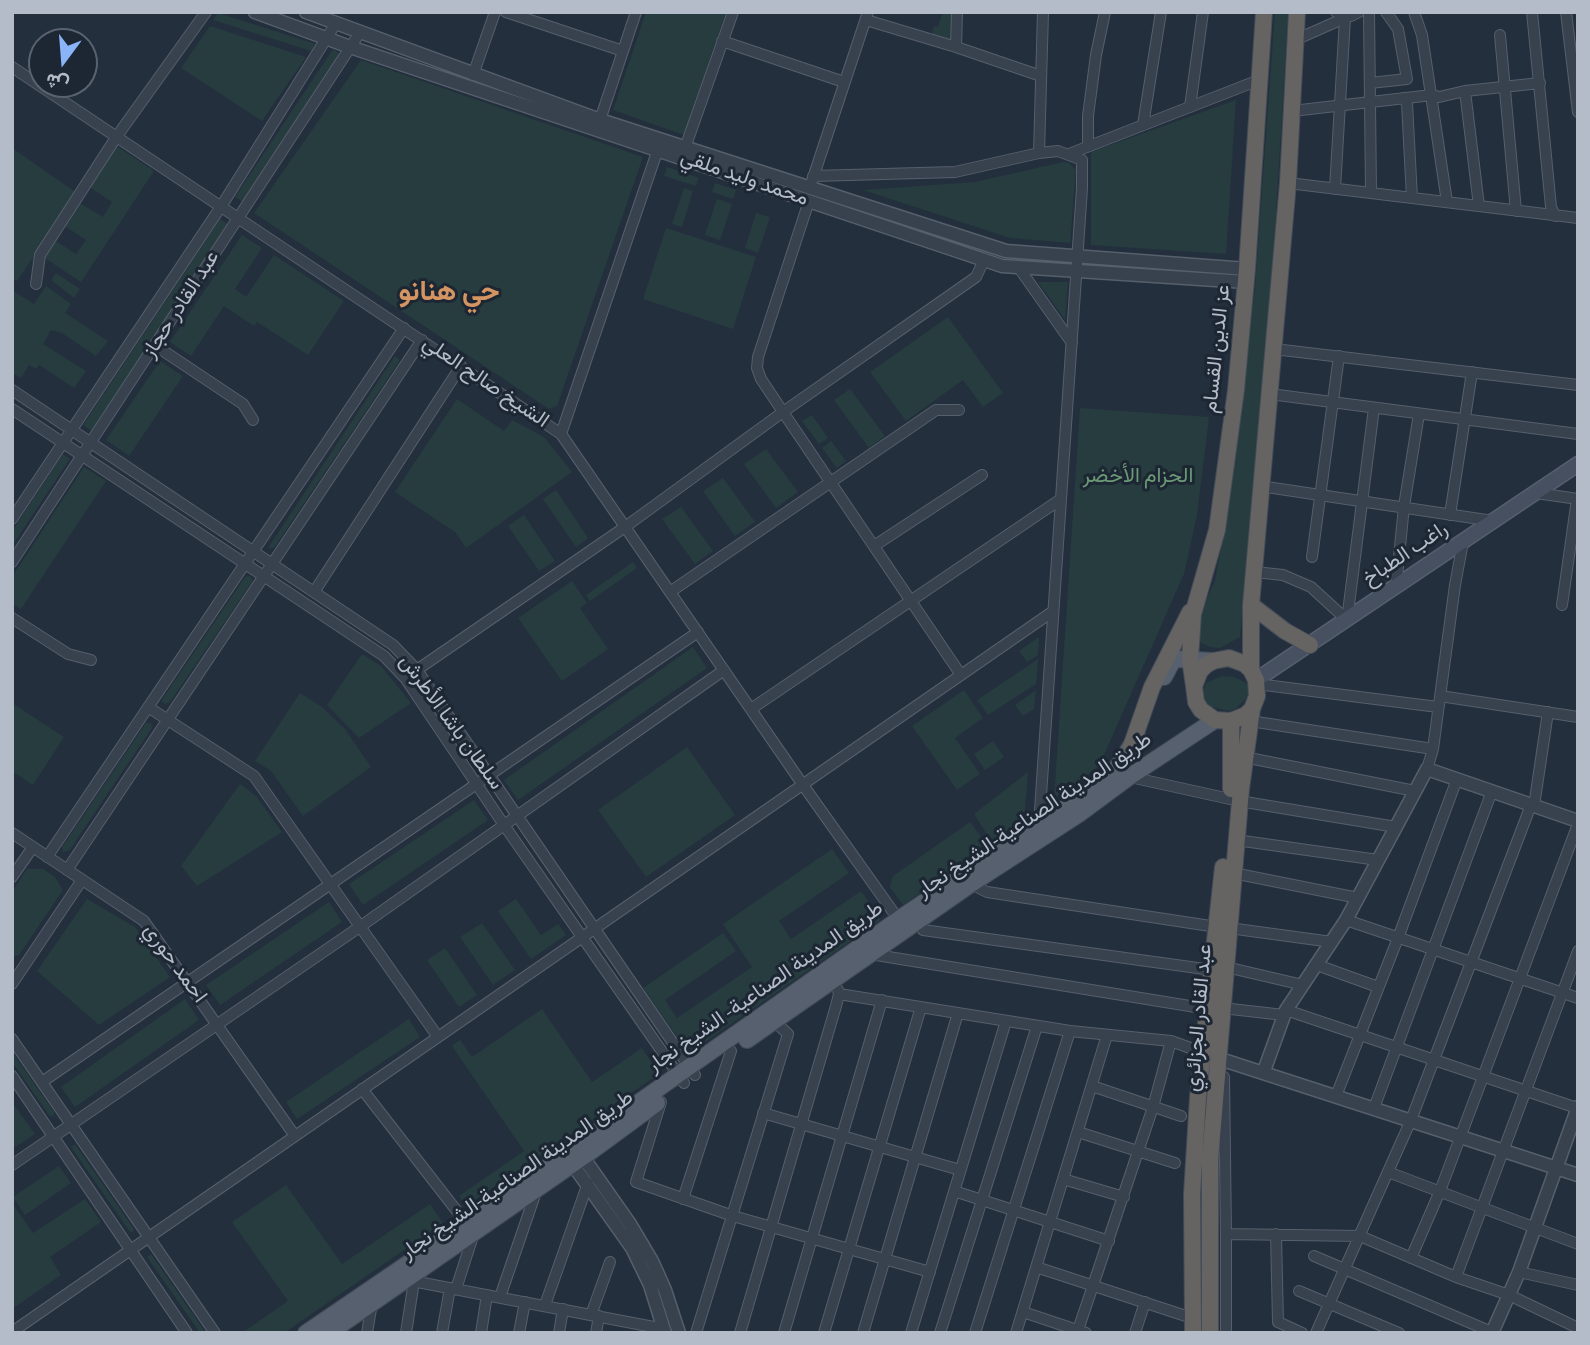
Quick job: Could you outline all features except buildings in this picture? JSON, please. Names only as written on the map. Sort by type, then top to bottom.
[{"type":"highway","name":"عز الدين القسام","points":[[1194,686],[1190,659],[1191,628],[1196,600],[1209,566],[1217,530],[1236,390],[1264,12]]},
{"type":"highway","points":[[1255,678],[1245,664],[1229,658],[1213,661],[1200,671],[1194,686],[1196,702],[1201,710],[1223,721],[1251,715],[1257,696],[1251,606],[1288,183],[1297,12]]},
{"type":"highway","points":[[1131,747],[1159,671],[1196,600]]},
{"type":"highway","points":[[1251,606],[1285,631],[1310,645]]},
{"type":"highway","name":"عبد القادر الجزائري","points":[[1210,1333],[1210,1160],[1215,1008],[1235,800],[1251,715]]},
{"type":"highway","name":"عبد القادر الجزائري","points":[[1223,721],[1235,800],[1236,840],[1223,927]]},
{"type":"highway","name":"عبد القادر الجزائري","points":[[1192,1325],[1192,1194],[1198,1097],[1215,1057]]},
{"type":"main road","name":"راغب الطباخ","points":[[1255,678],[1310,645],[1578,464]]},
{"type":"main road","name":"طريق المدينة الصناعية- الشيخ نجار","points":[[306,1333],[470,1228],[908,923],[1104,780],[1119,765],[1131,747],[1170,665],[1177,659],[1190,659]]},
{"type":"main road","points":[[1190,659],[1213,661]]},
{"type":"main road","name":"طريق المدينة الصناعية-الشيخ نجار","points":[[329,1333],[411,1280],[470,1228],[537,1190],[578,1161],[663,1099],[687,1075],[731,1051],[774,1021],[836,987],[869,954],[908,923],[1079,814],[1129,777],[1223,721]]},
{"type":"street","points":[[36,284],[40,255],[117,136],[206,12]]},
{"type":"street","name":"محمد وليد ملقي","points":[[255,12],[350,47],[1002,266],[1077,271],[1246,275]]},
{"type":"street","name":"محمد وليد ملقي","points":[[306,12],[600,120],[685,148],[812,181],[1006,251],[1246,275]]},
{"type":"street","points":[[472,75],[495,12]]},
{"type":"street","points":[[506,12],[623,51]]},
{"type":"street","points":[[600,120],[636,12]]},
{"type":"street","points":[[685,148],[733,12]]},
{"type":"street","points":[[956,47],[957,12]]},
{"type":"street","points":[[1039,153],[1043,12]]},
{"type":"street","points":[[1088,146],[1088,116],[1105,12]]},
{"type":"street","points":[[1143,125],[1161,12]]},
{"type":"street","points":[[1190,107],[1203,12]]},
{"type":"street","points":[[1369,12],[1371,193]]},
{"type":"street","points":[[1370,83],[1407,79],[1398,29],[1386,12]]},
{"type":"street","points":[[1414,12],[1422,35],[1447,202]]},
{"type":"street","points":[[1532,12],[1551,207],[1555,216]]},
{"type":"street","points":[[1566,12],[1578,112]]},
{"type":"street","points":[[1295,40],[1347,15]]},
{"type":"street","points":[[1335,189],[1347,15]]},
{"type":"street","points":[[1039,825],[1078,257],[1082,160],[1058,151],[955,172],[812,181],[867,16],[1041,76]]},
{"type":"street","name":"عبد القادر حجاز","points":[[12,519],[222,205],[336,23]]},
{"type":"street","name":"عبد القادر حجاز","points":[[12,562],[361,32]]},
{"type":"street","points":[[1500,35],[1516,211]]},
{"type":"street","points":[[722,41],[844,82]]},
{"type":"street","name":"الشيخ صالح العلي","points":[[12,67],[561,434],[803,785],[908,923]]},
{"type":"street","points":[[1069,154],[1259,80]]},
{"type":"street","points":[[1292,111],[1432,95],[1439,97],[1465,91],[1540,83]]},
{"type":"street","points":[[1465,91],[1479,206]]},
{"type":"street","points":[[1403,98],[1407,103],[1412,198]]},
{"type":"street","points":[[561,434],[658,149]]},
{"type":"street","points":[[1288,183],[1578,218]]},
{"type":"street","points":[[809,201],[757,368],[761,379],[961,675]]},
{"type":"street","points":[[405,678],[625,527],[976,277],[984,260]]},
{"type":"street","points":[[1019,268],[1072,343]]},
{"type":"street","points":[[47,856],[404,328]]},
{"type":"street","points":[[67,870],[422,340]]},
{"type":"street","points":[[156,346],[243,404],[253,420]]},
{"type":"street","points":[[1274,349],[1578,385]]},
{"type":"street","points":[[1312,558],[1339,356]]},
{"type":"street","points":[[314,592],[461,366]]},
{"type":"street","points":[[1450,515],[1472,372]]},
{"type":"street","name":"سلطان باشا الأطرش","points":[[12,390],[393,645],[417,670],[594,929],[687,1075]]},
{"type":"street","points":[[1270,394],[1578,434]]},
{"type":"street","points":[[1347,620],[1374,408]]},
{"type":"street","name":"سلطان باشا الأطرش","points":[[12,409],[384,656],[405,678],[582,937],[687,1075]]},
{"type":"street","points":[[670,592],[936,410],[959,410]]},
{"type":"street","points":[[1396,587],[1404,506],[1419,414]]},
{"type":"street","points":[[874,546],[982,475]]},
{"type":"street","points":[[1260,486],[1493,521]]},
{"type":"street","points":[[1536,493],[1577,499],[1562,605]]},
{"type":"street","points":[[751,709],[1061,499]]},
{"type":"street","points":[[1264,1071],[1285,1013],[1346,920],[1427,769],[1433,749],[1463,542]]},
{"type":"street","points":[[1255,572],[1283,575],[1311,587],[1347,620]]},
{"type":"street","points":[[12,1332],[1052,612]]},
{"type":"street","points":[[12,618],[68,654],[91,660]]},
{"type":"street","points":[[42,1082],[698,632]]},
{"type":"street","points":[[12,1165],[361,926],[724,670]]},
{"type":"street","points":[[1255,678],[1578,717]]},
{"type":"street","points":[[148,707],[254,776],[438,1037]]},
{"type":"street","points":[[1316,1333],[1411,1120],[1532,806],[1548,712]]},
{"type":"street","points":[[1251,715],[1433,749]]},
{"type":"street","points":[[1244,757],[1415,791]]},
{"type":"street","points":[[1411,1258],[1440,1191],[1578,823],[1427,769]]},
{"type":"street","points":[[1129,777],[1235,800],[1396,827]]},
{"type":"street","points":[[1336,1096],[1457,779]]},
{"type":"street","points":[[1374,1108],[1492,791]]},
{"type":"street","name":"احمد حوري","points":[[12,833],[144,921],[295,1136]]},
{"type":"street","points":[[1236,840],[1378,860]]},
{"type":"street","points":[[12,877],[33,847]]},
{"type":"street","points":[[1233,873],[1358,898]]},
{"type":"street","points":[[12,984],[17,968],[82,880]]},
{"type":"street","points":[[971,884],[986,892],[1332,942]]},
{"type":"street","points":[[1346,920],[1578,998]]},
{"type":"street","points":[[908,923],[923,930],[1219,969],[1303,985]]},
{"type":"street","points":[[1456,1277],[1578,951]]},
{"type":"street","points":[[869,954],[1215,1008],[1285,1013],[1578,1107],[1519,1272],[1493,1333],[1314,1256]]},
{"type":"street","points":[[1317,965],[1378,987]]},
{"type":"street","points":[[740,1333],[801,1124],[836,987],[882,1000],[1037,1026],[1171,1041],[1578,1175]]},
{"type":"street","points":[[784,1333],[882,1000]]},
{"type":"street","points":[[824,1333],[921,1007]]},
{"type":"street","points":[[863,1333],[958,1013]]},
{"type":"street","points":[[696,1333],[788,1034],[774,1021]]},
{"type":"street","points":[[911,1333],[1006,1021]]},
{"type":"street","points":[[940,1333],[1037,1026]]},
{"type":"street","points":[[975,1333],[1070,1031]]},
{"type":"street","points":[[1016,1333],[1107,1035]]},
{"type":"street","points":[[12,1039],[215,1333]]},
{"type":"street","points":[[1023,1312],[1080,1332],[1153,1107],[1171,1041]]},
{"type":"street","points":[[683,1199],[731,1051]]},
{"type":"street","points":[[1215,1057],[1226,1234],[1226,1333]]},
{"type":"street","points":[[12,1076],[187,1333]]},
{"type":"street","points":[[1092,1086],[1181,1116]]},
{"type":"street","points":[[362,1089],[470,1228],[442,1333]]},
{"type":"street","points":[[663,1099],[636,1182],[733,1216],[930,1272]]},
{"type":"street","points":[[763,1113],[960,1170]]},
{"type":"street","points":[[1078,1132],[1175,1163]]},
{"type":"street","points":[[406,1333],[411,1280],[595,1315],[634,1328],[664,1331],[637,1246],[588,1183],[578,1161]]},
{"type":"street","points":[[578,1161],[665,1290],[679,1333]]},
{"type":"street","points":[[1388,1172],[1578,1244]]},
{"type":"street","points":[[1063,1179],[1124,1197]]},
{"type":"street","points":[[545,1306],[588,1183]]},
{"type":"street","points":[[500,1297],[537,1190]]},
{"type":"street","points":[[954,1191],[1109,1241]]},
{"type":"street","points":[[1226,1234],[1360,1236],[1456,1277],[1509,1295],[1578,1328]]},
{"type":"street","points":[[1276,1234],[1278,1322],[1302,1333]]},
{"type":"street","points":[[596,1333],[595,1315],[610,1262]]},
{"type":"street","points":[[1036,1267],[1145,1302],[1192,1325]]},
{"type":"street","points":[[1519,1272],[1578,1286]]},
{"type":"street","points":[[1298,1291],[1399,1333]]},
{"type":"street","points":[[481,1333],[487,1295]]},
{"type":"street","points":[[519,1333],[525,1302]]},
{"type":"street","points":[[1135,1333],[1145,1302]]},
{"type":"street","points":[[367,1333],[372,1303]]},
{"type":"street","points":[[559,1333],[563,1309]]},
{"type":"green space","points":[[646,12],[726,12],[684,135],[613,110]]},
{"type":"green space","points":[[943,12],[955,12],[952,42],[931,36],[934,26],[938,27]]},
{"type":"green space","points":[[1275,12],[1288,12],[1268,349],[1240,637],[1220,648],[1201,643],[1195,624],[1215,581],[1229,505],[1255,288]]},
{"type":"green space","points":[[218,13],[316,44],[311,51],[213,20]]},
{"type":"green space","points":[[210,26],[306,57],[262,121],[181,68]]},
{"type":"green space","points":[[333,49],[341,55],[243,202],[235,197]]},
{"type":"green space","points":[[361,60],[643,157],[557,406],[549,409],[254,213]]},
{"type":"green space","points":[[1236,100],[1226,254],[1091,245],[1091,152]]},
{"type":"green space","points":[[115,145],[154,171],[81,282],[40,255],[53,239],[76,254],[86,240],[63,225],[78,202],[103,217],[112,202],[88,186]]},
{"type":"green space","points":[[12,148],[77,193],[17,281],[12,278]]},
{"type":"green space","points":[[1063,162],[1069,163],[1076,170],[1070,243],[1010,238],[863,190],[975,182]]},
{"type":"green space","points":[[667,167],[699,178],[696,186],[664,176]]},
{"type":"green space","points":[[715,183],[736,190],[733,199],[712,192]]},
{"type":"green space","points":[[684,188],[693,191],[682,227],[672,224]]},
{"type":"green space","points":[[717,199],[732,204],[720,240],[705,235]]},
{"type":"green space","points":[[756,213],[770,217],[758,253],[745,248]]},
{"type":"green space","points":[[220,219],[228,224],[91,431],[83,425]]},
{"type":"green space","points":[[666,228],[756,257],[733,329],[643,299]]},
{"type":"green space","points":[[242,235],[262,248],[235,289],[246,297],[274,255],[344,301],[308,355],[257,322],[254,326],[224,306],[191,356],[170,342]]},
{"type":"green space","points":[[56,273],[80,289],[74,298],[51,280]]},
{"type":"green space","points":[[1038,282],[1068,282],[1065,320]]},
{"type":"green space","points":[[46,286],[71,304],[65,313],[108,341],[96,356],[62,333],[51,330],[43,344],[86,371],[74,388],[39,365],[36,369],[29,365],[21,378],[12,373],[12,290],[34,304]]},
{"type":"green space","points":[[948,317],[1003,393],[983,407],[963,380],[906,421],[870,372]]},
{"type":"green space","points":[[395,356],[399,362],[274,548],[268,548]]},
{"type":"green space","points":[[160,361],[183,376],[129,456],[106,440]]},
{"type":"green space","points":[[850,389],[885,436],[869,448],[834,400]]},
{"type":"green space","points":[[457,399],[504,431],[512,420],[544,437],[572,472],[466,548],[455,532],[395,492]]},
{"type":"green space","name":"الحزام الأخضر","points":[[1080,408],[1209,417],[1197,515],[1184,574],[1099,766],[1054,799]]},
{"type":"green space","points":[[812,415],[828,438],[819,444],[802,421]]},
{"type":"green space","points":[[831,441],[846,461],[837,468],[822,448]]},
{"type":"green space","points":[[766,449],[798,492],[776,508],[744,464]]},
{"type":"green space","points":[[63,454],[70,459],[12,546],[12,531]]},
{"type":"green space","points":[[84,467],[106,481],[21,609],[12,603],[12,577]]},
{"type":"green space","points":[[723,478],[755,522],[735,536],[703,491]]},
{"type":"green space","points":[[556,490],[588,538],[576,547],[543,499]]},
{"type":"green space","points":[[681,507],[713,551],[695,564],[662,519]]},
{"type":"green space","points":[[524,515],[555,561],[539,571],[508,526]]},
{"type":"green space","points":[[633,562],[637,568],[590,601],[586,595]]},
{"type":"green space","points":[[249,576],[252,582],[170,702],[165,704],[163,698],[245,577]]},
{"type":"green space","points":[[572,581],[587,603],[580,608],[608,649],[562,681],[518,618]]},
{"type":"green space","points":[[1039,637],[1038,655],[1027,662],[1019,651]]},
{"type":"green space","points":[[693,647],[707,668],[518,800],[504,780]]},
{"type":"green space","points":[[362,654],[381,666],[411,703],[359,738],[327,705]]},
{"type":"green space","points":[[1038,659],[1036,684],[988,715],[977,700]]},
{"type":"green space","points":[[1222,676],[1234,677],[1249,684],[1247,697],[1236,709],[1230,711],[1211,707],[1202,695],[1206,683]]},
{"type":"green space","points":[[964,690],[983,718],[955,738],[980,774],[957,790],[912,726]]},
{"type":"green space","points":[[1036,690],[1034,709],[1023,716],[1015,705]]},
{"type":"green space","points":[[300,693],[322,707],[345,729],[371,767],[303,816],[271,771],[255,761]]},
{"type":"green space","points":[[12,703],[64,737],[33,785],[12,771]]},
{"type":"green space","points":[[146,723],[151,723],[152,728],[69,851],[63,852],[62,847]]},
{"type":"green space","points":[[993,741],[1004,757],[985,770],[974,754]]},
{"type":"green space","points":[[687,747],[735,815],[646,877],[598,810]]},
{"type":"green space","points":[[1028,772],[1024,820],[992,842],[974,814]]},
{"type":"green space","points":[[240,784],[256,796],[282,832],[197,886],[181,866]]},
{"type":"green space","points":[[474,800],[488,820],[363,905],[349,884]]},
{"type":"green space","points":[[970,822],[988,846],[903,905],[890,887],[893,876]]},
{"type":"green space","points":[[832,849],[849,873],[779,921],[791,939],[861,891],[881,920],[692,1051],[684,1040],[681,1042],[643,988],[723,933],[736,951],[665,1000],[677,1018],[752,967],[723,924]]},
{"type":"green space","points":[[27,869],[43,869],[55,877],[63,890],[19,955],[14,956],[12,892]]},
{"type":"green space","points":[[87,899],[135,927],[170,977],[99,1025],[37,971]]},
{"type":"green space","points":[[516,899],[541,935],[558,924],[566,935],[531,959],[498,911]]},
{"type":"green space","points":[[329,902],[342,922],[220,1005],[206,985]]},
{"type":"green space","points":[[482,923],[515,970],[493,985],[460,937]]},
{"type":"green space","points":[[445,948],[477,995],[459,1007],[427,960]]},
{"type":"green space","points":[[185,999],[199,1020],[75,1107],[61,1087]]},
{"type":"green space","points":[[542,1009],[592,1082],[642,1048],[659,1074],[466,1206],[459,1196],[524,1151],[452,1046],[460,1040],[472,1057]]},
{"type":"green space","points":[[409,1019],[420,1037],[297,1119],[286,1102]]},
{"type":"green space","points":[[12,1052],[54,1112],[53,1117],[12,1062]]},
{"type":"green space","points":[[12,1102],[35,1134],[12,1149]]},
{"type":"green space","points":[[75,1144],[134,1229],[133,1232],[130,1232],[71,1147]]},
{"type":"green space","points":[[59,1166],[71,1183],[25,1215],[13,1197]]},
{"type":"green space","points":[[286,1185],[342,1264],[430,1204],[443,1223],[284,1333],[247,1333],[245,1331],[288,1301],[232,1222]]},
{"type":"green space","points":[[85,1199],[101,1222],[50,1257],[61,1275],[12,1309],[12,1203],[33,1233]]},
{"type":"green space","points":[[151,1254],[206,1333],[200,1333],[147,1257]]},
{"type":"district","name":"حي هنانو","points":[[449,294]]}]
